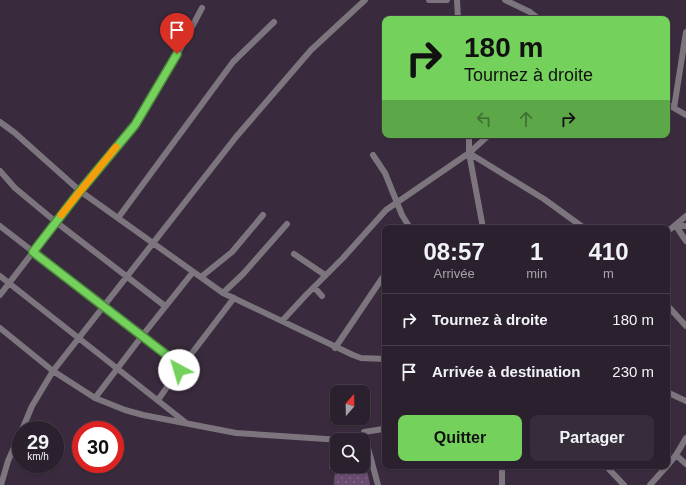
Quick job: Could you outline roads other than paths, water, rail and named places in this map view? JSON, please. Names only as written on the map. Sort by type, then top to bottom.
[{"type":"street","points":[[25,421],[32,406],[53,371],[236,137],[312,50],[365,0]]},
{"type":"street","points":[[429,0],[448,0]]},
{"type":"street","points":[[457,0],[458,16]]},
{"type":"street","points":[[505,0],[535,16]]},
{"type":"street","points":[[0,295],[80,191],[135,125],[171,66],[202,8]]},
{"type":"street","points":[[118,218],[218,80],[233,62],[274,22]]},
{"type":"street","points":[[674,108],[686,32]]},
{"type":"street","points":[[670,106],[686,115]]},
{"type":"street","points":[[0,122],[15,133],[80,191],[223,293],[335,348],[361,358],[382,359]]},
{"type":"street","points":[[469,138],[469,153],[482,225]]},
{"type":"street","points":[[282,321],[343,258],[376,220],[397,202],[469,153],[486,138]]},
{"type":"street","points":[[469,153],[544,199],[580,225]]},
{"type":"street","points":[[373,155],[385,173],[402,216],[408,225]]},
{"type":"street","points":[[0,172],[15,188],[56,222],[165,306]]},
{"type":"street","points":[[201,277],[232,252],[263,215]]},
{"type":"street","points":[[670,230],[686,216]]},
{"type":"street","points":[[223,293],[243,274],[287,224]]},
{"type":"street","points":[[0,226],[177,363],[179,370]]},
{"type":"street","points":[[676,226],[686,226]]},
{"type":"street","points":[[676,226],[686,241]]},
{"type":"street","points":[[294,254],[325,275]]},
{"type":"street","points":[[95,398],[165,306],[193,272]]},
{"type":"street","points":[[0,276],[186,423]]},
{"type":"street","points":[[335,348],[382,278]]},
{"type":"street","points":[[314,287],[322,296]]},
{"type":"street","points":[[158,400],[234,298]]},
{"type":"street","points":[[670,308],[686,326]]},
{"type":"street","points":[[0,328],[53,371],[95,398],[133,413],[236,433],[330,439]]},
{"type":"street","points":[[670,393],[686,401]]},
{"type":"street","points":[[364,433],[382,428]]},
{"type":"street","points":[[670,462],[686,438]]},
{"type":"street","points":[[1,485],[12,452]]},
{"type":"street","points":[[676,454],[686,464]]},
{"type":"street","points":[[370,455],[378,485]]},
{"type":"street","points":[[502,469],[502,485]]},
{"type":"street","points":[[609,469],[624,485]]},
{"type":"street","points":[[650,485],[664,469]]}]
